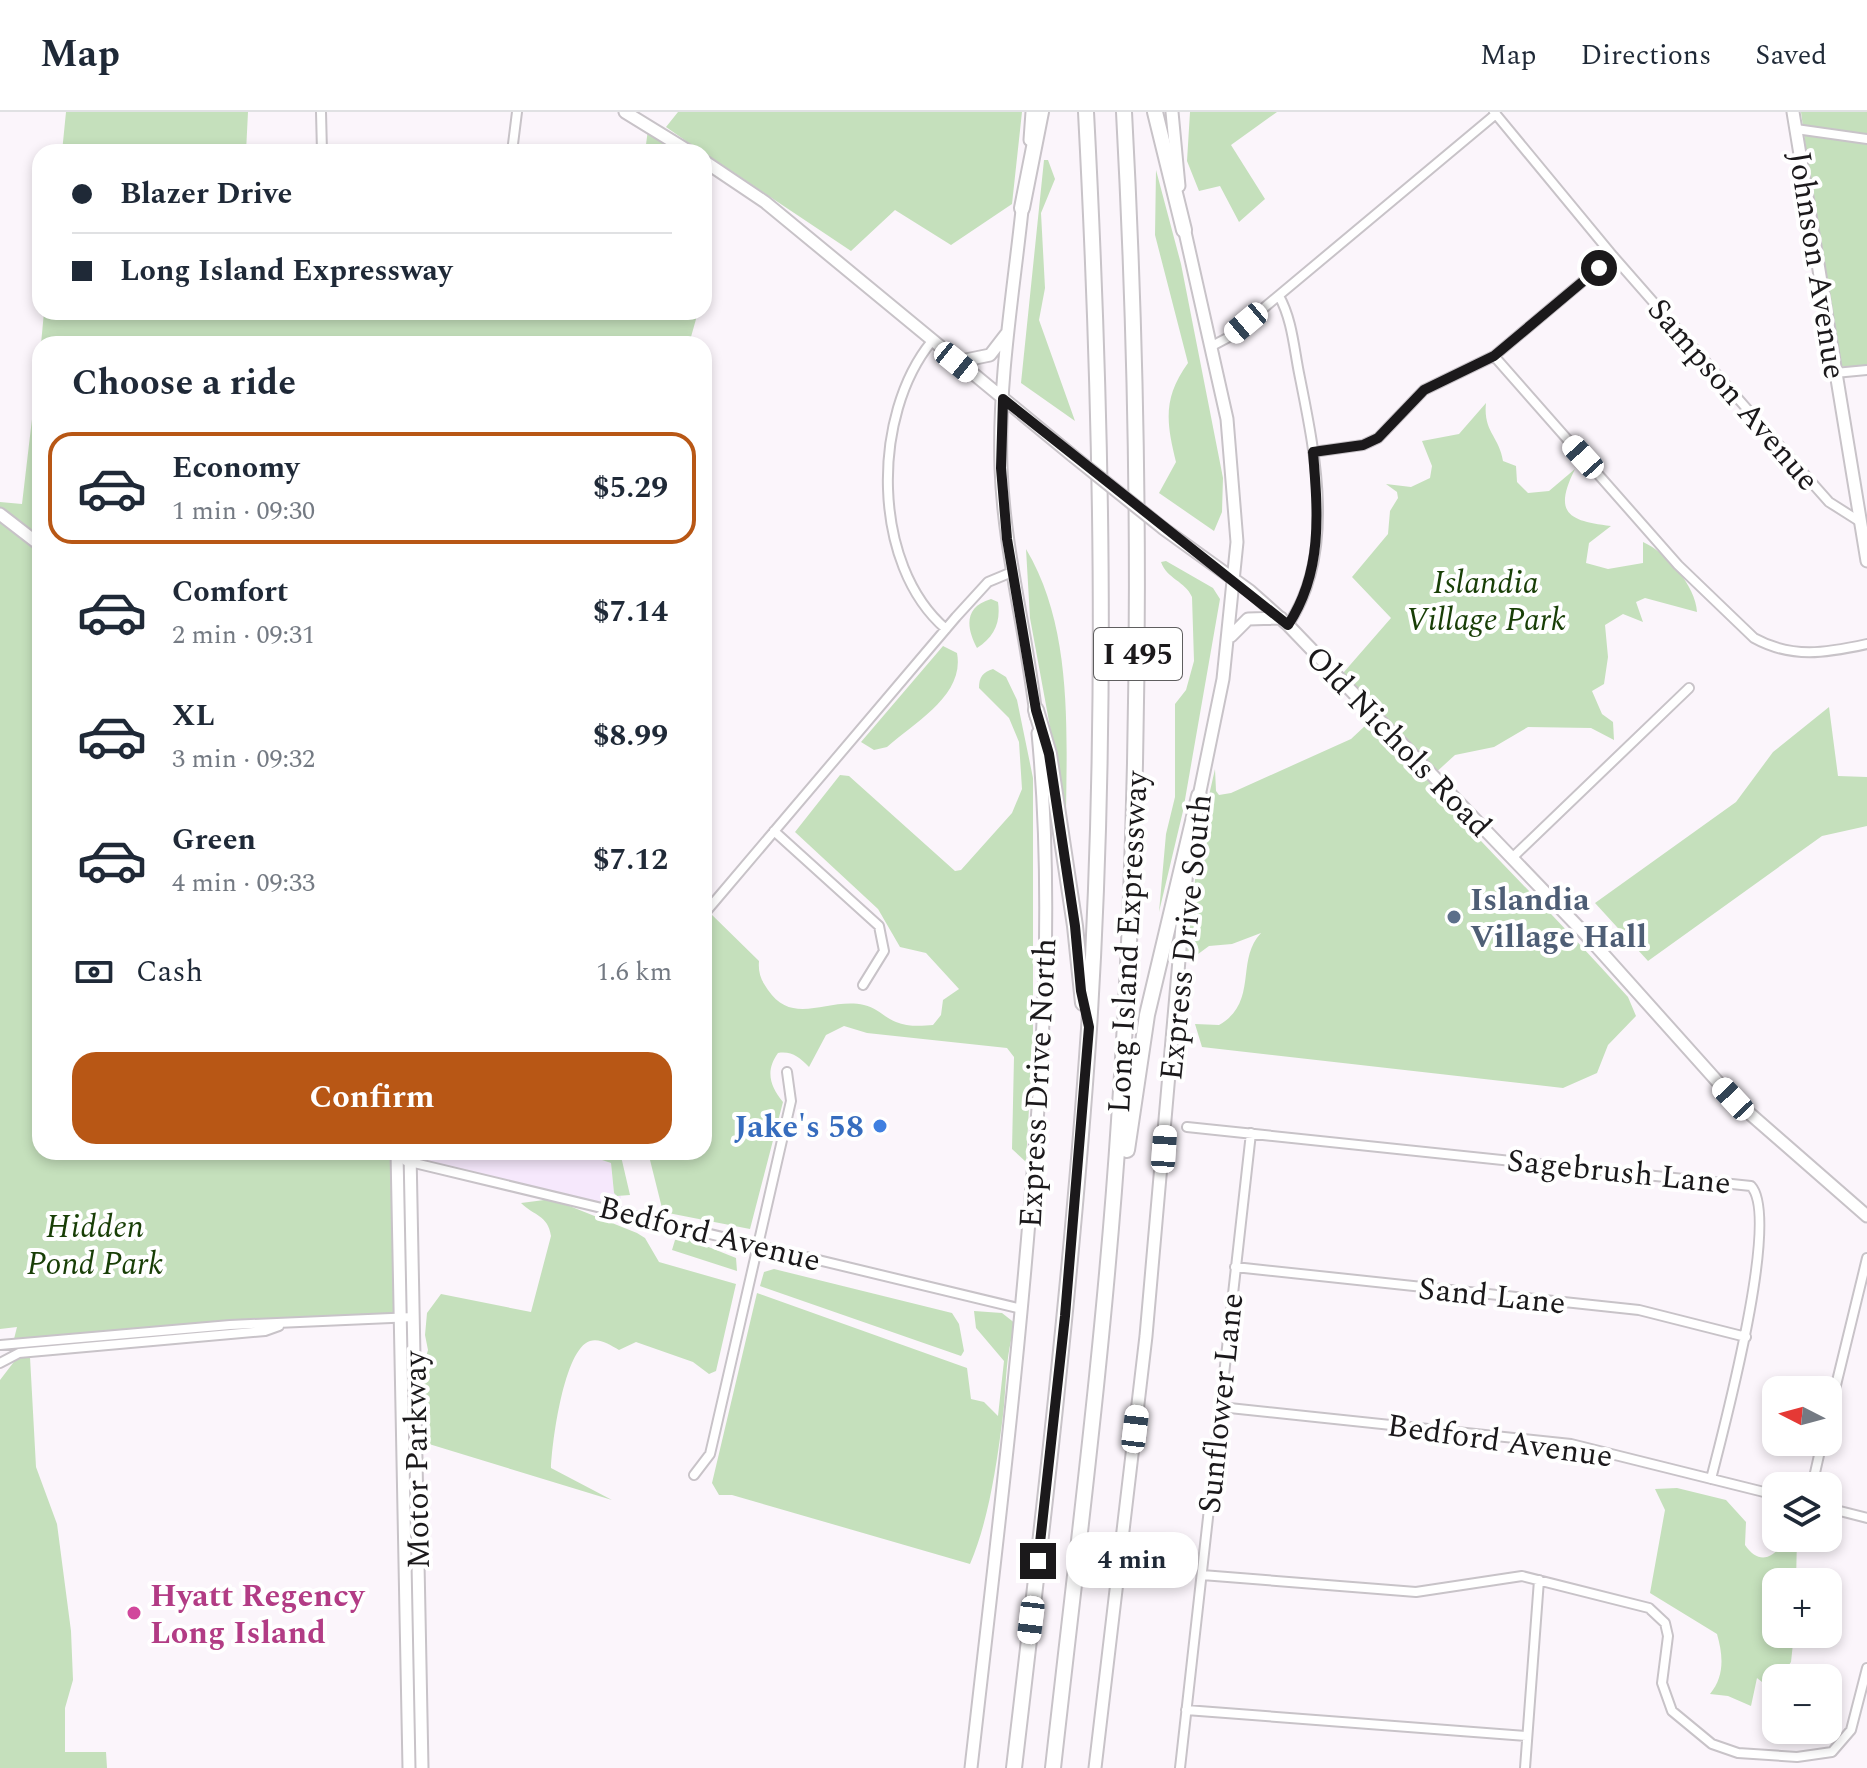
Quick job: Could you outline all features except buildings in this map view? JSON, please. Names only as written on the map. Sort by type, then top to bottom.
[{"type":"highway","points":[[1022,208],[1041,112]]},
{"type":"highway","name":"Long Island Expressway","points":[[1014,1768],[1062,1347],[1089,1027],[1098,753],[1100,504],[1086,112]]},
{"type":"highway","name":"Long Island Expressway","points":[[1053,1768],[1113,1196],[1130,935],[1138,621],[1136,403],[1124,112]]},
{"type":"highway","points":[[1155,112],[1184,230]]},
{"type":"highway","points":[[1036,710],[1049,754],[1075,926],[1081,991],[1089,1027]]},
{"type":"highway","points":[[1113,1196],[1125,1162],[1141,1047],[1199,796]]},
{"type":"main road","points":[[625,112],[677,144]]},
{"type":"main road","name":"Express Drive North","points":[[971,1768],[1022,1309],[1038,1109],[1046,897],[1046,823],[1036,710],[1012,572],[1001,468],[1008,332],[1032,112]]},
{"type":"main road","name":"Express Drive South","points":[[1095,1768],[1146,1336],[1180,929],[1199,796],[1229,640],[1235,580],[1234,469],[1212,346],[1184,230],[1172,112]]},
{"type":"main road","name":"Johnson Avenue","points":[[1793,112],[1867,559]]},
{"type":"main road","name":"Old Nichols Road","points":[[712,166],[765,202],[956,362],[1284,621],[1598,947],[1733,1099],[1867,1216]]},
{"type":"main road","points":[[956,362],[990,355],[1008,332]]},
{"type":"main road","points":[[0,514],[32,539]]},
{"type":"main road","points":[[1229,640],[1238,625],[1248,619],[1284,621]]},
{"type":"main road","name":"Motor Parkway","points":[[397,1160],[409,1768]]},
{"type":"main road","name":"Motor Parkway","points":[[410,1160],[422,1768]]},
{"type":"street","points":[[321,112],[322,144]]},
{"type":"street","points":[[513,144],[517,112]]},
{"type":"street","points":[[1212,346],[1229,337],[1279,296],[1495,113]]},
{"type":"street","name":"Sampson Avenue","points":[[1495,113],[1613,256],[1829,502],[1859,521]]},
{"type":"street","points":[[1796,129],[1867,139]]},
{"type":"street","points":[[1313,452],[1371,442],[1424,390],[1494,356],[1613,256]]},
{"type":"street","points":[[1279,296],[1288,319],[1313,452],[1317,506],[1315,559],[1307,591],[1284,621]]},
{"type":"street","points":[[932,341],[918,363],[899,412],[891,450],[888,506],[894,541],[912,589],[946,629]]},
{"type":"street","points":[[1494,356],[1678,565],[1754,638],[1768,647],[1803,654],[1867,644]]},
{"type":"street","points":[[1835,373],[1867,370]]},
{"type":"street","points":[[712,905],[988,582],[1012,572]]},
{"type":"street","points":[[1512,858],[1689,688]]},
{"type":"street","points":[[774,831],[879,926],[884,951],[863,985]]},
{"type":"street","points":[[694,1475],[710,1454],[791,1101],[787,1072]]},
{"type":"street","name":"Sagebrush Lane","points":[[1187,1127],[1751,1186],[1761,1204],[1746,1337],[1711,1479]]},
{"type":"street","name":"Sunflower Lane","points":[[1180,1768],[1251,1133]]},
{"type":"street","name":"Bedford Avenue","points":[[426,1160],[1022,1309]]},
{"type":"street","points":[[1838,1376],[1867,1258]]},
{"type":"street","name":"Sand Lane","points":[[1235,1267],[1639,1310],[1746,1337]]},
{"type":"street","points":[[279,1325],[265,1331],[19,1353],[2,1362],[1,1345],[230,1325],[414,1317]]},
{"type":"street","name":"Bedford Avenue","points":[[1220,1407],[1571,1444],[1762,1492]]},
{"type":"street","points":[[1842,1512],[1867,1518]]},
{"type":"street","points":[[1202,1575],[1416,1592],[1507,1575],[1649,1608],[1661,1615],[1668,1636],[1662,1683],[1672,1711],[1724,1750],[1797,1757],[1832,1752],[1851,1730],[1867,1668]]},
{"type":"street","points":[[1525,1768],[1539,1580]]},
{"type":"street","points":[[1186,1710],[1527,1736]]},
{"type":"shaded area","points":[[422,1160],[602,1160],[611,1163],[614,1193],[621,1196],[619,1208]]},
{"type":"green space","points":[[66,112],[248,112],[246,144],[63,144]]},
{"type":"green space","points":[[678,112],[1022,112],[1012,204],[951,245],[895,210],[851,251],[712,158],[712,144],[646,144],[649,122],[686,141],[666,127]]},
{"type":"green space","points":[[1190,112],[1277,112],[1231,145],[1265,199],[1239,222],[1220,186],[1199,191],[1187,161]]},
{"type":"green space","points":[[1801,112],[1867,112],[1867,368],[1835,366]]},
{"type":"green space","points":[[1044,160],[1048,160],[1055,179],[1041,213],[1045,288],[1039,320],[1075,421],[1021,383]]},
{"type":"green space","points":[[1156,170],[1181,264],[1223,478],[1222,512],[1214,531],[1159,493],[1176,462],[1169,410],[1174,387],[1188,363],[1155,235]]},
{"type":"green space","points":[[43,320],[696,320],[691,336],[42,336]]},
{"type":"green space","name":"Islandia Village Park","points":[[1486,403],[1489,428],[1503,461],[1516,466],[1517,482],[1528,493],[1549,491],[1575,469],[1565,496],[1569,512],[1584,521],[1611,526],[1589,543],[1586,563],[1608,569],[1643,563],[1643,542],[1678,571],[1695,602],[1697,612],[1645,598],[1636,602],[1643,622],[1623,614],[1605,625],[1608,657],[1604,684],[1592,691],[1602,714],[1613,722],[1614,740],[1591,728],[1528,727],[1494,747],[1455,755],[1432,776],[1468,814],[1462,821],[1628,997],[1636,1016],[1608,1045],[1597,1073],[1563,1088],[1202,1047],[1195,1024],[1219,1025],[1239,1005],[1249,956],[1261,933],[1232,944],[1209,946],[1190,960],[1187,952],[1200,835],[1215,769],[1216,791],[1219,795],[1231,793],[1351,739],[1366,725],[1376,724],[1376,730],[1380,726],[1337,680],[1391,618],[1352,577],[1388,534],[1390,511],[1398,498],[1397,492],[1386,484],[1411,487],[1430,478],[1432,466],[1422,441],[1459,434]]},
{"type":"green space","name":"Hidden Pond Park","points":[[32,419],[32,1160],[397,1160],[401,1318],[13,1343],[17,1327],[0,1329],[0,502],[22,504]]},
{"type":"green space","points":[[1026,549],[1041,579],[1059,643],[1066,712],[1066,814],[1030,618]]},
{"type":"green space","points":[[1166,561],[1213,588],[1220,599],[1183,811],[1159,912],[1166,834],[1175,797],[1175,704],[1186,690],[1194,661],[1192,597],[1164,568],[1161,562]]},
{"type":"green space","points":[[991,599],[998,602],[997,623],[988,639],[977,648],[969,625],[972,612]]},
{"type":"green space","points":[[943,646],[957,653],[957,668],[946,695],[887,747],[874,750],[861,742]]},
{"type":"green space","points":[[993,669],[1006,677],[1017,700],[1033,778],[1033,1036],[1026,1162],[1012,1149],[1014,1057],[1007,1048],[867,1033],[844,1026],[826,1035],[809,1067],[787,1053],[778,1053],[771,1066],[775,1090],[783,1102],[750,1229],[663,1212],[650,1160],[712,1160],[712,915],[759,961],[762,980],[778,1001],[788,1007],[864,1005],[900,1024],[933,1025],[941,1015],[943,1000],[959,989],[926,953],[900,947],[878,909],[795,832],[840,775],[849,776],[955,871],[961,870],[1012,813],[1022,789],[1019,742],[1009,718],[979,688],[982,676]]},
{"type":"green space","points":[[1829,707],[1838,776],[1867,777],[1867,826],[1822,836],[1648,961],[1595,903],[1736,802],[1773,752]]},
{"type":"green space","points":[[602,1160],[622,1160],[630,1195],[617,1196],[614,1193],[611,1163]]},
{"type":"green space","points":[[552,1199],[637,1233],[645,1238],[659,1262],[736,1284],[716,1371],[709,1374],[693,1362],[636,1342],[619,1350],[601,1341],[590,1341],[573,1361],[561,1398],[551,1468],[612,1500],[429,1444],[423,1367],[428,1350],[425,1335],[427,1313],[441,1294],[531,1312],[551,1236],[544,1220],[521,1203]]},
{"type":"green space","points":[[686,1238],[736,1258],[737,1271],[672,1250],[675,1240]]},
{"type":"green space","points":[[774,1269],[952,1313],[959,1324],[964,1351],[961,1356],[760,1286],[764,1272]]},
{"type":"green space","points":[[757,1293],[967,1368],[971,1399],[984,1402],[998,1416],[1004,1361],[976,1328],[974,1311],[1002,1313],[1016,1324],[1009,1348],[997,1459],[982,1531],[970,1564],[732,1495],[719,1495],[712,1483]]},
{"type":"green space","points":[[23,1350],[30,1357],[36,1467],[57,1524],[71,1631],[73,1680],[65,1708],[65,1752],[106,1752],[107,1768],[0,1768],[0,1380]]},
{"type":"green space","points":[[1677,1488],[1726,1500],[1746,1522],[1745,1545],[1756,1556],[1797,1552],[1796,1568],[1762,1568],[1762,1648],[1792,1648],[1790,1664],[1762,1664],[1762,1682],[1757,1678],[1751,1706],[1728,1696],[1710,1694],[1718,1680],[1721,1665],[1717,1634],[1650,1593],[1665,1510],[1655,1489]]},
{"type":"place","name":"Islandia Village Hall","points":[[1454,917]]},
{"type":"place","name":"Jake's 58","points":[[880,1126]]},
{"type":"place","name":"Hyatt Regency Long Island","points":[[134,1613]]},
{"type":"route","points":[[1038,1561],[1065,1316],[1089,1027],[1081,991],[1067,866],[1049,754],[1036,710],[1007,539],[1001,468],[1003,399],[1164,529],[1250,591],[1288,625],[1307,591],[1315,559],[1317,506],[1313,452],[1363,445],[1378,438],[1424,390],[1494,356],[1599,268]]}]
